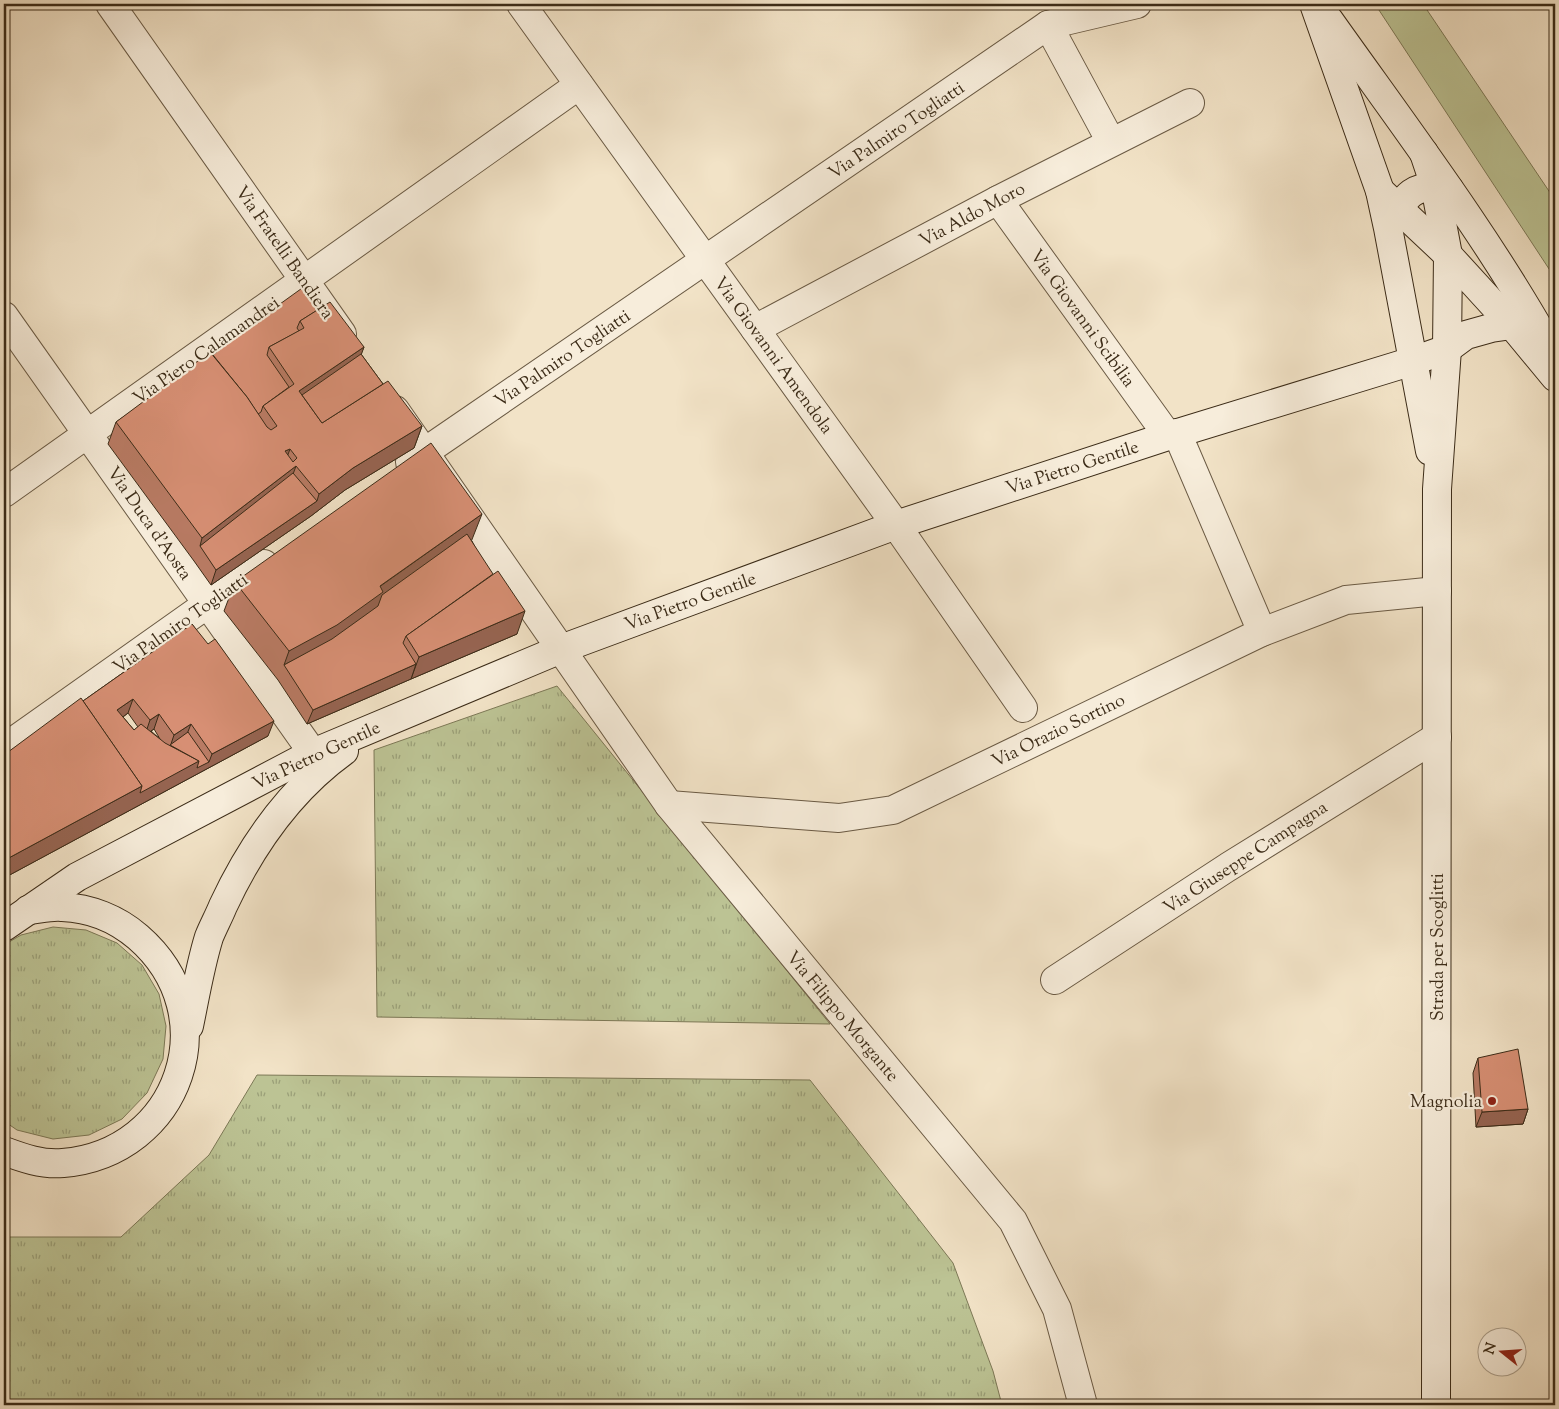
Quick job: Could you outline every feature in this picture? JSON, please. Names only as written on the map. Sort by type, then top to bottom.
[{"type":"street","name":"Via Fratelli Bandiera","points":[[110,4],[356,354]]},
{"type":"street","name":"Via Giovanni Amendola","points":[[521,4],[896,525],[1023,708]]},
{"type":"street","name":"Via Palmiro Togliatti","points":[[392,474],[1048,25],[1136,4]]},
{"type":"street","points":[[1316,4],[1424,153],[1442,188],[1532,314],[1555,357]]},
{"type":"street","points":[[1316,4],[1389,209],[1413,361],[1437,489]]},
{"type":"street","points":[[1048,25],[1111,142]]},
{"type":"street","name":"Via Piero Calamandrei","points":[[4,493],[579,85]]},
{"type":"street","name":"Via Aldo Moro","points":[[755,329],[998,200],[1190,103]]},
{"type":"street","points":[[1389,209],[1407,195],[1422,188],[1442,188]]},
{"type":"street","points":[[1437,489],[1447,349],[1448,255],[1442,188]]},
{"type":"street","name":"Via Giovanni Scibilia","points":[[998,200],[1173,434],[1262,632]]},
{"type":"street","points":[[1389,209],[1448,255],[1512,325],[1555,376]]},
{"type":"street","name":"Via Duca d'Aosta","points":[[4,316],[318,760]]},
{"type":"street","name":"Via Pietro Gentile","points":[[4,927],[77,876],[318,760],[376,727],[561,649],[896,525],[1173,434],[1413,361],[1447,349],[1466,335],[1491,328],[1512,325]]},
{"type":"street","points":[[379,386],[561,649]]},
{"type":"street","name":"Strada per Scoglitti","points":[[1436,1405],[1437,489]]},
{"type":"street","name":"Via Palmiro Togliatti","points":[[4,748],[288,547]]},
{"type":"street","name":"Via Orazio Sortino","points":[[669,805],[839,818],[893,810],[1262,632],[1346,600],[1437,591]]},
{"type":"street","name":"Via Filippo Morgante","points":[[561,649],[669,805],[1013,1221],[1057,1309],[1083,1405]]},
{"type":"street","name":"Via Giuseppe Campagna","points":[[1055,980],[1228,867],[1437,737]]},
{"type":"street","points":[[4,1152],[30,1161],[61,1164],[92,1159],[121,1147],[145,1128],[165,1104],[178,1076],[200,972],[210,935],[235,882],[260,839],[318,760]]},
{"type":"street","points":[[28,910],[62,907],[96,912],[126,927],[153,950],[172,978],[183,1010],[185,1045]]},
{"type":"green space","points":[[1375,4],[1423,4],[1555,200],[1555,278]]},
{"type":"green space","points":[[557,686],[830,1024],[377,1017],[374,750]]},
{"type":"green space","points":[[53,927],[86,930],[117,943],[142,965],[159,994],[166,1026],[163,1059],[147,1093],[122,1119],[89,1135],[53,1139],[17,1130],[4,1121],[4,945],[21,935]]},
{"type":"green space","points":[[257,1075],[810,1080],[953,1263],[993,1371],[1002,1405],[4,1405],[4,1237],[121,1237],[209,1155]]},
{"type":"building","points":[[305,286],[324,306],[300,321],[297,328],[299,331],[269,347],[267,355],[289,387],[263,406],[258,414],[247,397],[213,355]]},
{"type":"building","points":[[330,302],[364,347],[299,391],[322,423],[388,381],[422,426],[353,468],[319,494],[296,466],[202,538],[116,422],[210,352],[271,430],[277,426],[263,406],[294,384],[269,347],[304,328],[300,321]],"holes":[[[290,449],[297,458],[293,462],[285,451]]]},
{"type":"building","points":[[361,354],[383,384],[322,423],[302,395]]},
{"type":"building","points":[[431,443],[482,514],[380,586],[383,592],[337,625],[289,651],[235,582]]},
{"type":"building","points":[[293,473],[317,501],[216,570],[200,546]]},
{"type":"building","points":[[467,534],[493,574],[406,636],[403,643],[416,664],[313,710],[284,665],[332,639],[378,606],[382,595]]},
{"type":"building","points":[[498,571],[525,611],[419,657],[406,636]]},
{"type":"building","points":[[192,624],[208,644],[215,639],[274,721],[212,754],[191,724],[174,735],[159,714],[150,720],[133,699],[117,710],[134,730],[141,724],[165,743],[199,761],[140,793],[142,786],[83,701]]},
{"type":"building","points":[[81,698],[142,786],[5,860],[4,755]]},
{"type":"building","points":[[188,732],[209,762],[197,768],[199,761],[170,745]]},
{"type":"building","points":[[1518,1049],[1528,1109],[1482,1112],[1478,1058]]},
{"type":"place","name":"Magnolia","points":[[1492,1101]]}]
